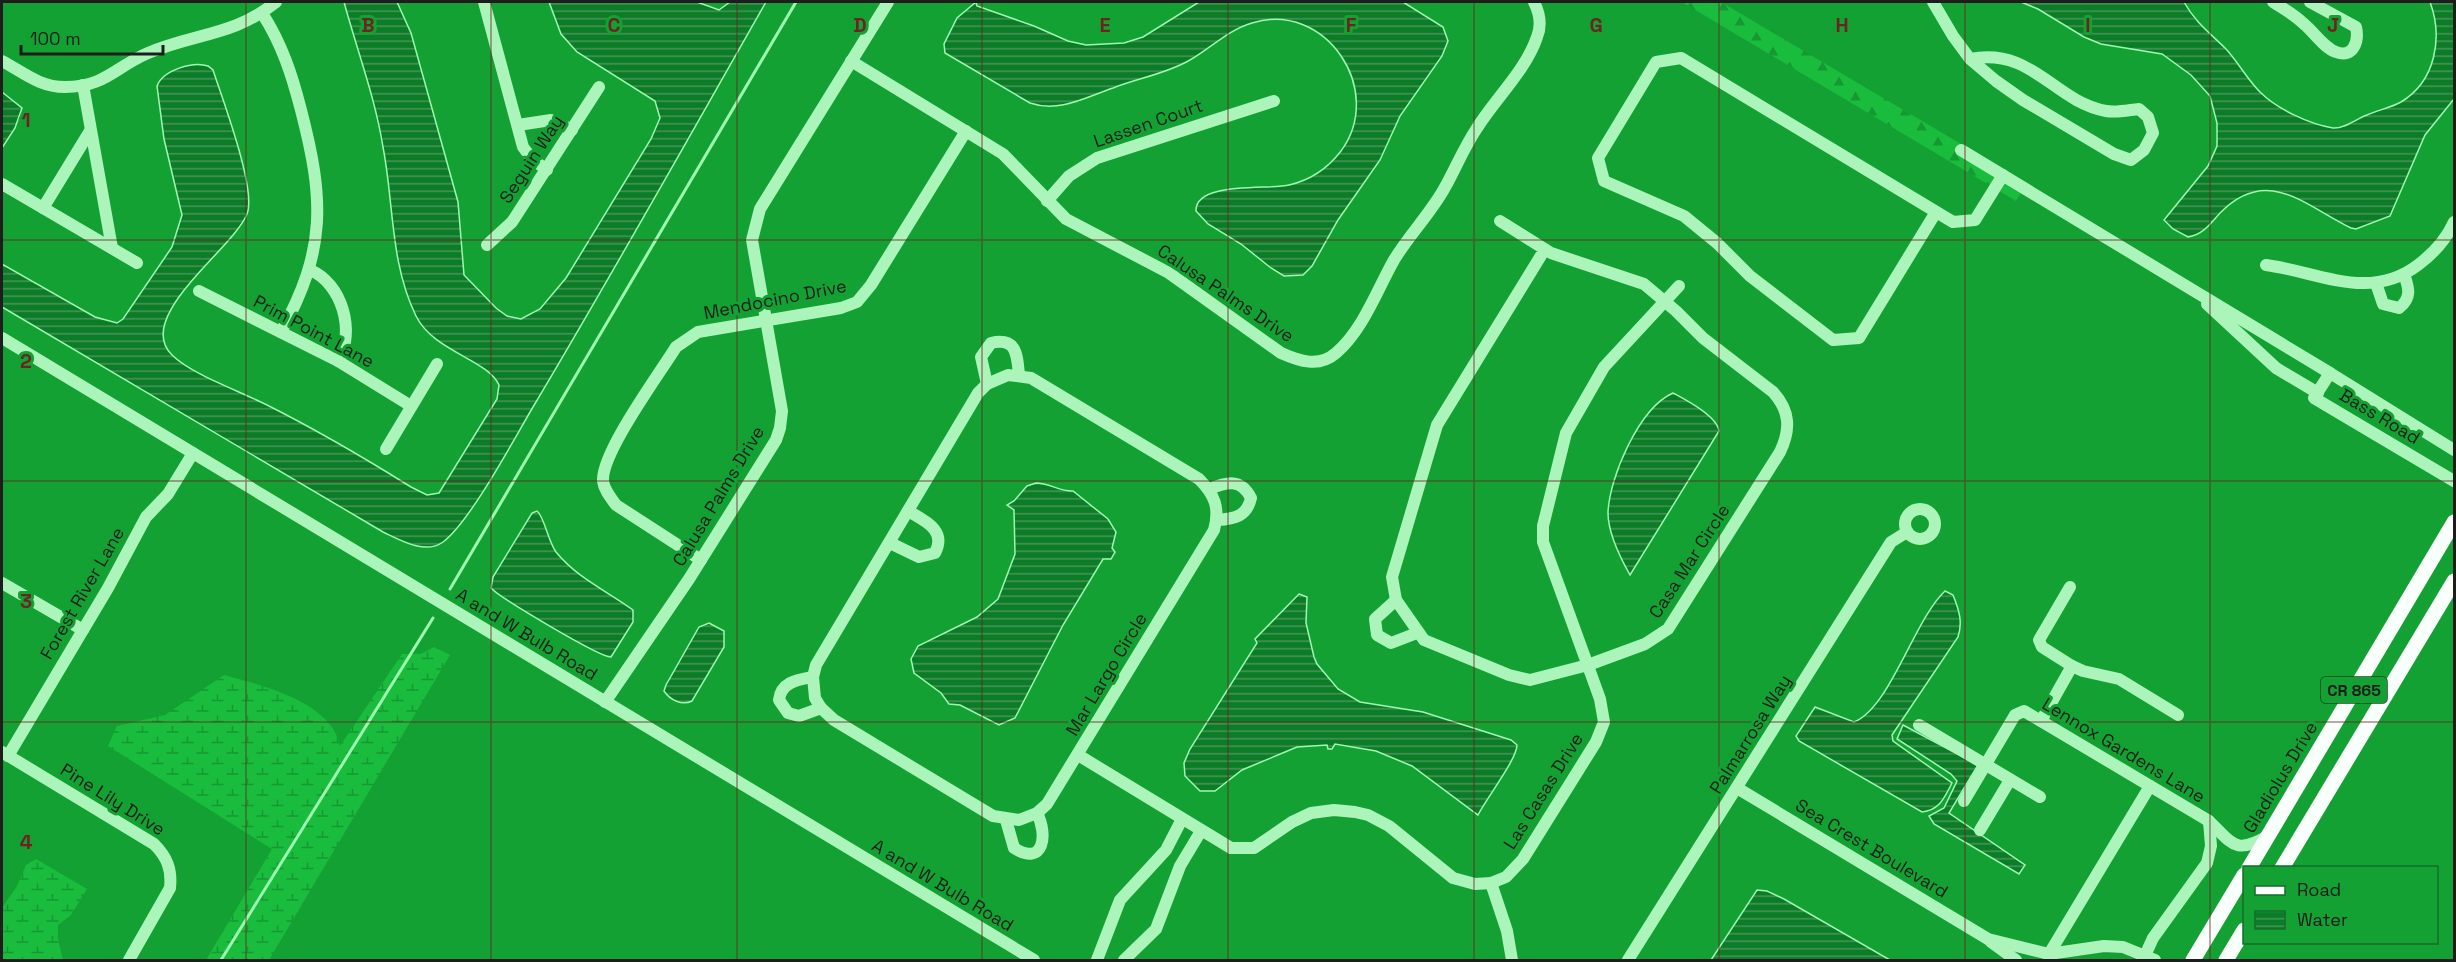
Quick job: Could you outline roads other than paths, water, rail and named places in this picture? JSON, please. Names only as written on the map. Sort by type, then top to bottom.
[{"type":"main road","name":"Gladiolus Drive","points":[[2250,866],[2454,522]]},
{"type":"main road","name":"CR 865","points":[[2283,866],[2454,581]]},
{"type":"main road","points":[[2193,960],[2243,877]]},
{"type":"main road","points":[[2226,960],[2243,932]]},
{"type":"street","points":[[2,61],[34,81],[54,86],[99,83],[147,53],[226,31],[276,2]]},
{"type":"street","points":[[484,2],[523,147],[532,159],[547,170]]},
{"type":"street","name":"Calusa Palms Drive","points":[[605,702],[701,560],[776,440],[782,411],[752,240],[754,228],[760,209],[888,2]]},
{"type":"street","name":"Calusa Palms Drive","points":[[851,61],[1003,154],[1066,219],[1169,273],[1281,353],[1300,362],[1320,362],[1336,354],[1349,339],[1407,240],[1445,187],[1456,162],[1478,126],[1510,84],[1538,37],[1540,22],[1534,2]]},
{"type":"street","points":[[1933,2],[1970,59],[2023,100],[2114,154],[2131,160],[2144,150],[2153,134],[2148,117],[2139,109],[2107,111],[2089,105],[2006,57],[1970,59]]},
{"type":"street","points":[[2274,2],[2303,22],[2336,52],[2346,53],[2355,47],[2358,37],[2356,27],[2310,2]]},
{"type":"street","points":[[262,12],[282,46],[288,62],[315,166],[319,207],[310,270],[281,332]]},
{"type":"street","points":[[1936,212],[1859,338],[1833,340],[1750,276],[1717,243],[1684,216],[1604,182],[1598,158],[1656,62],[1681,58],[1953,222],[1975,220],[2002,175]]},
{"type":"street","points":[[83,85],[112,248]]},
{"type":"street","name":"Seguin Way","points":[[487,245],[512,222],[598,87]]},
{"type":"street","name":"Lassen Court","points":[[1047,201],[1069,176],[1097,158],[1274,101]]},
{"type":"street","points":[[518,125],[551,120],[572,130]]},
{"type":"street","points":[[43,208],[90,131]]},
{"type":"street","name":"Mendocino Drive","points":[[701,560],[616,505],[603,481],[608,456],[676,347],[698,332],[841,308],[857,302],[871,285],[966,131]]},
{"type":"street","points":[[1961,150],[2330,373]]},
{"type":"street","points":[[2,183],[137,264]]},
{"type":"street","name":"Casa Mar Circle","points":[[1500,221],[1562,257],[1636,280],[1665,301],[1703,338],[1773,392],[1786,411],[1788,432],[1780,452],[1668,629],[1654,640],[1588,665],[1530,680],[1434,646],[1417,633],[1396,600],[1392,588],[1394,564],[1437,425],[1545,249]]},
{"type":"street","points":[[2266,265],[2338,282],[2376,283],[2404,274],[2439,246],[2454,222]]},
{"type":"street","points":[[310,270],[330,283],[342,309],[346,343],[338,361]]},
{"type":"street","points":[[2376,283],[2380,301],[2391,308],[2399,308],[2408,298],[2409,292],[2404,274]]},
{"type":"street","name":"Las Casas Drive","points":[[1491,883],[1506,877],[1523,859],[1601,732],[1603,711],[1544,549],[1543,526],[1566,433],[1604,367],[1679,286]]},
{"type":"street","points":[[2189,286],[2276,368],[2318,393]]},
{"type":"street","name":"Prim Point Lane","points":[[199,291],[338,361],[411,406]]},
{"type":"street","name":"A and W Bulb Road","points":[[2,338],[1034,960]]},
{"type":"street","points":[[987,384],[981,357],[991,343],[1001,340],[1011,345],[1017,355],[1019,375]]},
{"type":"street","points":[[386,449],[437,364]]},
{"type":"street","name":"Bass Road","points":[[2454,450],[2330,373],[2314,398],[2454,481]]},
{"type":"street","points":[[1005,820],[1014,848],[1023,854],[1035,852],[1042,845],[1045,834],[1037,813],[1018,820],[1005,820],[993,816],[856,734],[821,708],[813,688],[816,665],[978,393],[987,384],[1008,375],[1031,378],[1199,479],[1209,489],[1217,509],[1217,520],[1240,516],[1248,509],[1251,498],[1246,487],[1236,482],[1224,483],[1209,489]]},
{"type":"street","name":"Forest River Lane","points":[[5,754],[83,630],[146,518],[168,494],[193,453]]},
{"type":"street","points":[[890,543],[919,557],[935,553],[939,537],[937,531],[908,511]]},
{"type":"street","name":"Mar Largo Circle","points":[[1037,813],[1047,804],[1078,755],[1214,530],[1217,520]]},
{"type":"street","name":"Palmarrosa Way","points":[[1628,960],[1891,542],[1907,532]]},
{"type":"street","points":[[2,583],[83,630]]},
{"type":"street","points":[[2070,587],[2039,640],[2042,647],[2083,671],[2118,679],[2178,715]]},
{"type":"street","points":[[1396,600],[1375,619],[1377,635],[1391,643],[1417,633]]},
{"type":"street","points":[[2041,721],[2072,666]]},
{"type":"street","points":[[813,677],[787,684],[780,693],[779,700],[788,713],[799,716],[821,708]]},
{"type":"street","name":"Lennox Gardens Lane","points":[[1985,765],[2015,715],[2020,711],[2041,721],[2209,821],[2229,842],[2239,847],[2249,847],[2269,835]]},
{"type":"street","points":[[1919,725],[2040,797]]},
{"type":"street","name":"Pine Lily Drive","points":[[5,754],[154,844],[163,852],[171,876],[170,888],[129,960]]},
{"type":"street","points":[[1078,755],[1231,848],[1254,848],[1292,822],[1311,813],[1334,810],[1355,812],[1389,826],[1453,878],[1475,884],[1491,883],[1507,931],[1512,960]]},
{"type":"street","points":[[1964,801],[1985,765]]},
{"type":"street","points":[[1980,830],[2010,780]]},
{"type":"street","points":[[2049,957],[2150,786]]},
{"type":"street","name":"Sea Crest Boulevard","points":[[1737,788],[1988,939],[2004,954],[2016,960]]},
{"type":"street","points":[[1097,960],[1120,900],[1166,850],[1182,819]]},
{"type":"street","name":"Lennox Gardens Lane","points":[[2148,958],[2177,902],[2207,863],[2211,846],[2209,821]]},
{"type":"street","points":[[1124,960],[1156,929],[1180,867],[1201,831]]},
{"type":"street","name":"Sea Crest Boulevard","points":[[1988,939],[2049,957],[2104,946],[2123,947],[2148,958]]},
{"type":"water","points":[[344,2],[397,2],[411,33],[458,202],[464,275],[496,308],[507,316],[521,319],[540,309],[566,278],[651,139],[660,118],[655,101],[577,52],[561,34],[549,2],[697,2],[719,10],[730,2],[766,2],[622,256],[491,479],[454,532],[436,546],[413,545],[383,532],[2,307],[2,264],[95,317],[117,323],[123,319],[172,247],[182,215],[164,139],[157,86],[165,75],[179,68],[195,65],[208,66],[213,70],[243,165],[249,202],[247,214],[238,229],[175,303],[165,322],[163,339],[172,355],[191,369],[302,423],[427,495],[439,493],[497,399],[499,385],[484,368],[435,338],[416,316],[401,275],[380,128]]},
{"type":"water","points":[[976,2],[977,6],[1068,41],[1086,45],[1124,43],[1143,37],[1199,2],[1403,2],[1443,27],[1448,41],[1442,56],[1400,116],[1380,160],[1338,220],[1312,266],[1303,275],[1284,276],[1241,244],[1208,224],[1196,211],[1199,201],[1207,195],[1220,191],[1289,185],[1305,180],[1325,168],[1341,151],[1353,127],[1356,102],[1352,78],[1341,56],[1324,37],[1303,25],[1279,19],[1252,23],[1235,30],[1190,60],[1171,69],[1072,103],[1041,106],[1030,103],[945,53],[944,44],[957,18]]},
{"type":"water","points":[[2021,2],[2184,2],[2198,21],[2226,49],[2255,87],[2267,98],[2294,115],[2314,123],[2337,128],[2397,104],[2413,93],[2429,70],[2434,57],[2436,29],[2430,2],[2454,2],[2454,99],[2425,135],[2390,216],[2356,229],[2286,194],[2270,191],[2254,192],[2237,199],[2202,231],[2188,237],[2173,229],[2164,220],[2208,166],[2217,146],[2217,123],[2210,96],[2191,75],[2162,54],[2101,44]]},
{"type":"water","points":[[2,92],[22,108],[15,128],[2,148]]},
{"type":"water","points":[[1673,393],[1707,414],[1717,425],[1719,431],[1630,575],[1610,528],[1608,513],[1610,498],[1620,464],[1638,428],[1660,401]]},
{"type":"water","points":[[1036,483],[1073,491],[1108,519],[1116,532],[1112,548],[1115,552],[1111,559],[1103,559],[1063,625],[1015,718],[999,725],[960,705],[949,704],[941,693],[914,673],[911,659],[918,646],[977,617],[998,599],[1015,554],[1014,510],[1007,505],[1014,501],[1027,486]]},
{"type":"water","points":[[537,511],[553,547],[564,561],[583,577],[633,610],[633,622],[611,657],[551,627],[491,588],[493,577],[532,513]]},
{"type":"water","points":[[1945,591],[1953,595],[1959,611],[1958,637],[1892,735],[1893,741],[1952,783],[1937,806],[1922,812],[1799,741],[1796,736],[1815,707],[1854,722],[1867,714],[1879,700],[1923,622]]},
{"type":"water","points":[[1299,594],[1307,597],[1306,623],[1314,657],[1338,689],[1360,702],[1423,712],[1511,740],[1517,745],[1507,769],[1478,815],[1412,766],[1376,751],[1335,744],[1332,749],[1328,749],[1327,745],[1297,747],[1242,770],[1215,791],[1200,791],[1185,776],[1184,763],[1190,749],[1257,643],[1255,639]]},
{"type":"water","points":[[709,623],[724,631],[724,647],[692,701],[684,703],[676,701],[664,691],[666,685],[699,627]]},
{"type":"water","points":[[1903,725],[1978,765],[1949,813],[2025,865],[2019,874],[1934,824],[1929,816],[1944,808],[1957,781],[1951,774],[1897,739]]},
{"type":"water","points":[[1757,890],[1767,891],[1784,899],[1890,960],[1711,960]]},
{"type":"waterway","points":[[450,589],[796,2]]},
{"type":"waterway","points":[[221,960],[433,618]]}]
